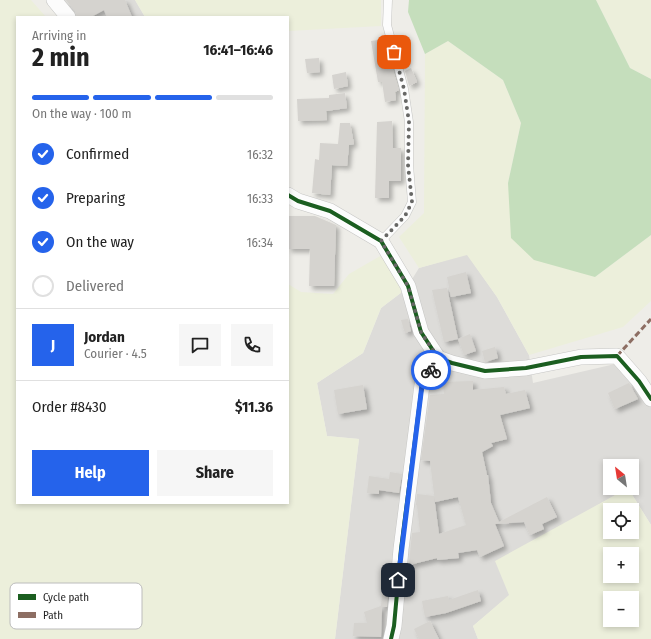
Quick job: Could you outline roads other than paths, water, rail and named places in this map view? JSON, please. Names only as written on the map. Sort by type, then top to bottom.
[{"type":"street","points":[[54,0],[67,16]]},
{"type":"street","points":[[289,196],[298,201],[330,211],[381,241],[408,286],[421,332],[438,358],[485,371],[526,368],[582,357],[617,356],[651,399]]},
{"type":"street","points":[[391,639],[394,626],[401,549],[422,385],[438,358]]},
{"type":"lane","points":[[381,241],[405,216],[412,202],[408,165],[409,122],[404,89],[387,25],[388,0]]}]
